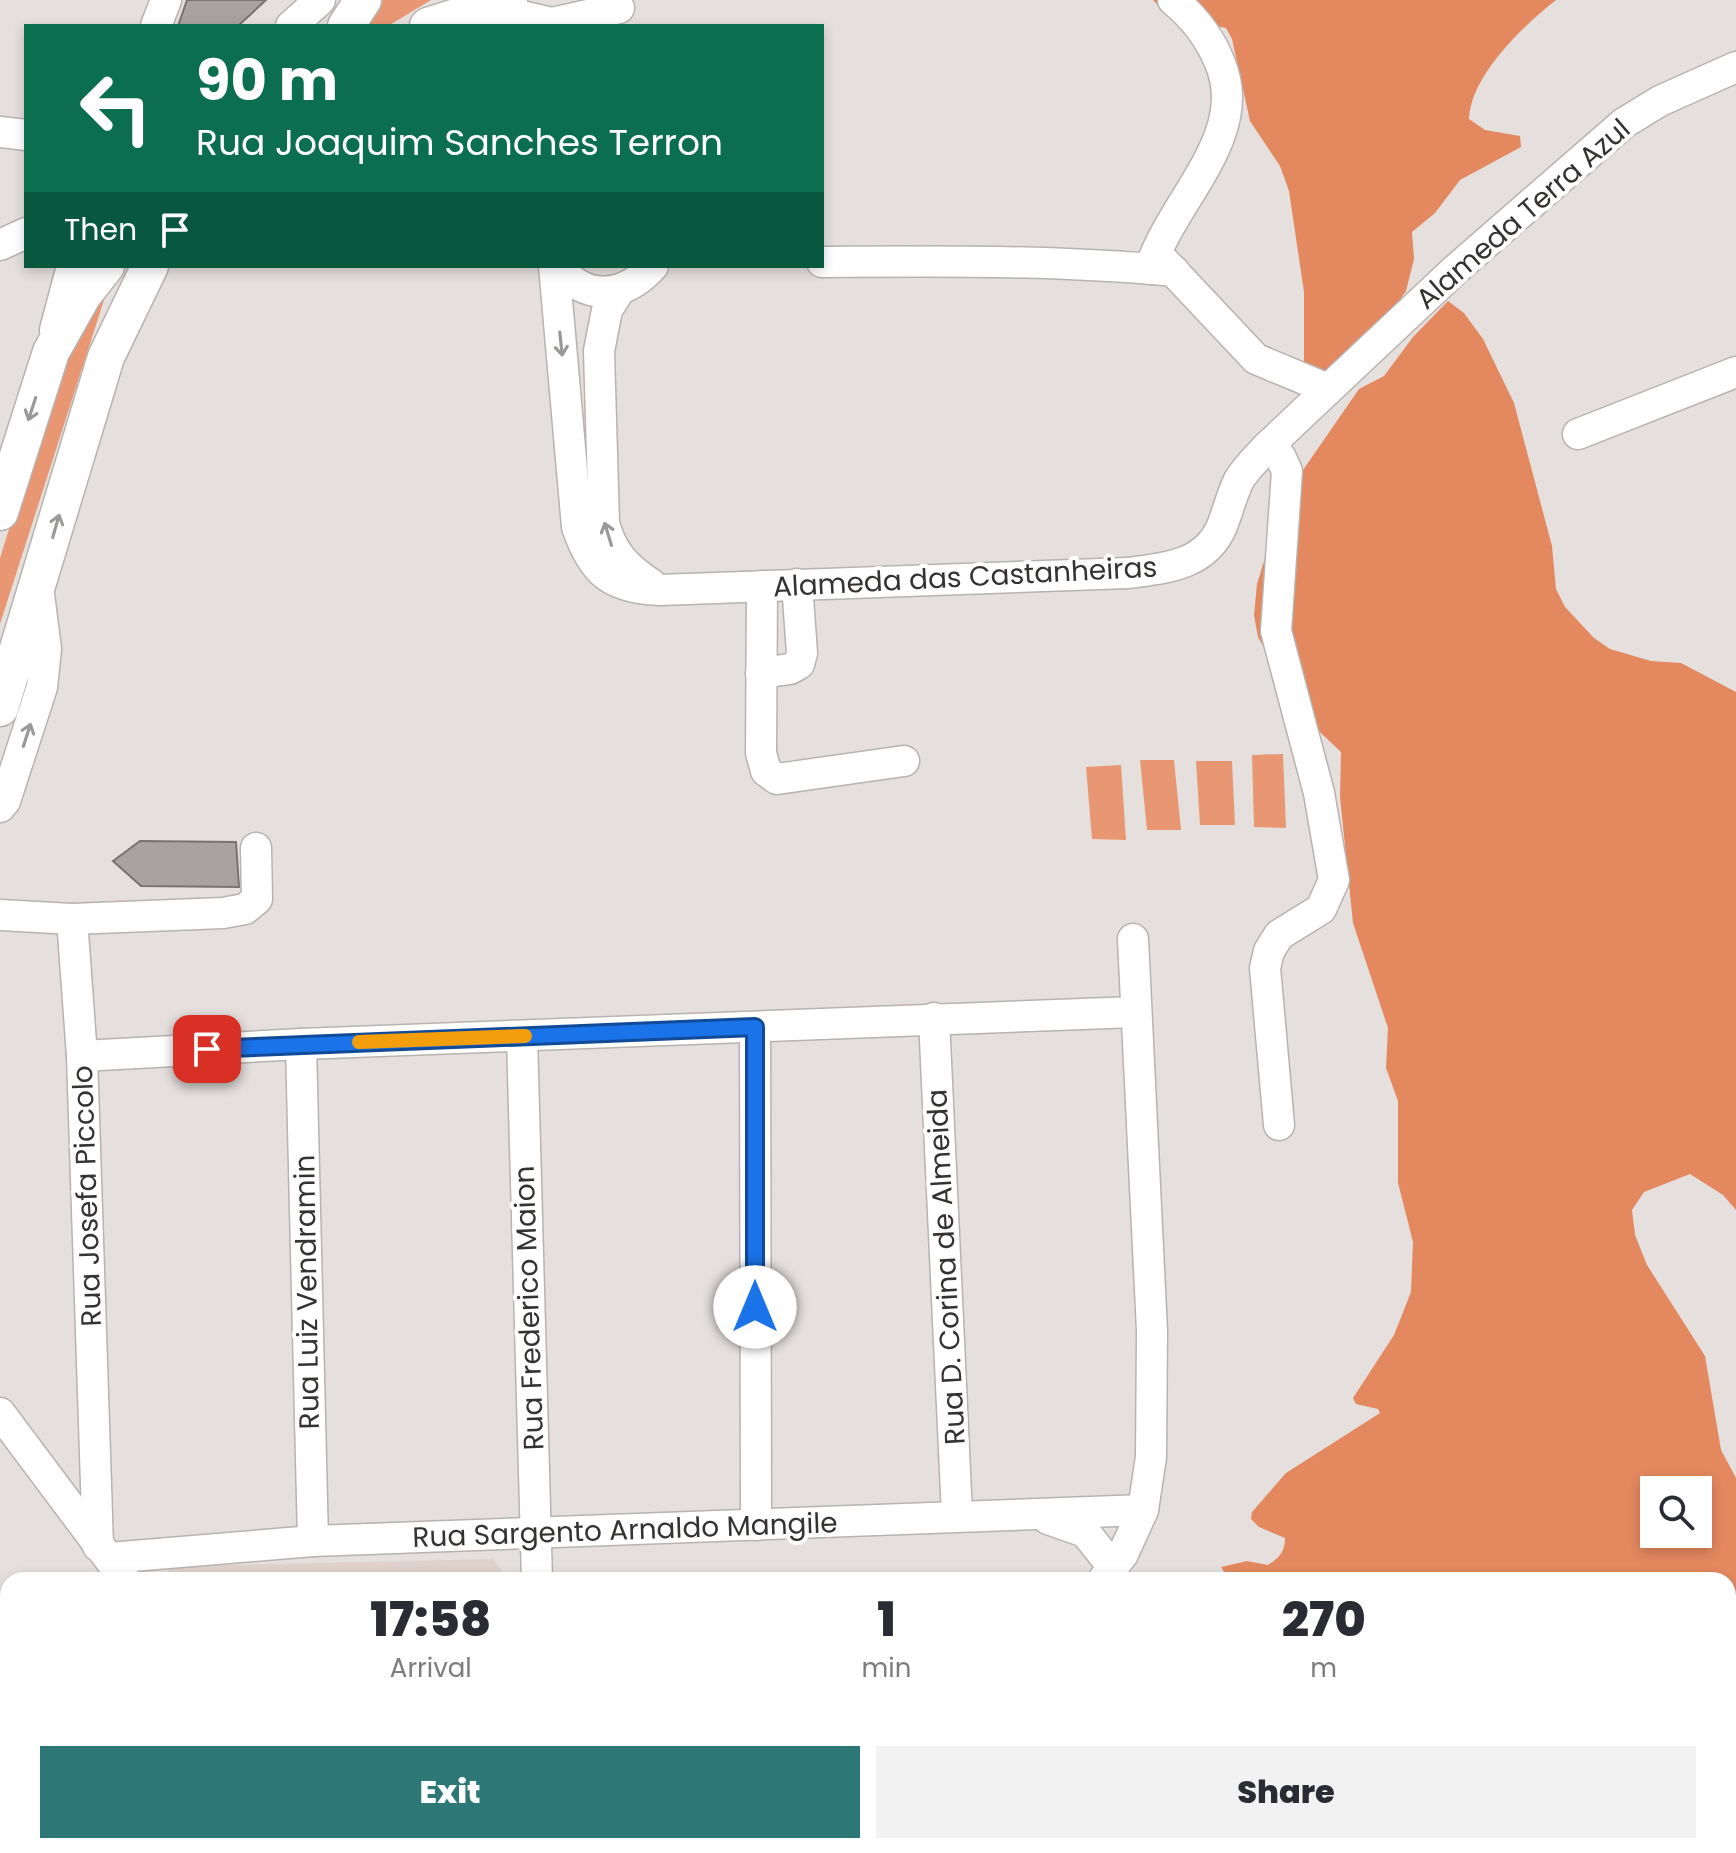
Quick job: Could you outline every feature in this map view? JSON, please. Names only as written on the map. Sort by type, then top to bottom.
[{"type":"main road","points":[[347,24],[363,0]]},
{"type":"main road","points":[[433,24],[491,3]]},
{"type":"main road","points":[[0,512],[51,352],[83,295],[104,268]]},
{"type":"main road","points":[[0,708],[106,357],[149,268]]},
{"type":"street","points":[[157,24],[166,0]]},
{"type":"street","points":[[293,24],[320,0]]},
{"type":"street","points":[[1160,264],[1221,135],[1229,100],[1227,78],[1217,54],[1204,33],[1173,0]]},
{"type":"street","points":[[491,3],[552,24],[620,11]]},
{"type":"street","name":"Alameda Terra Azul","points":[[1328,389],[1455,270],[1624,123],[1660,101],[1736,67]]},
{"type":"street","points":[[0,132],[24,135]]},
{"type":"street","points":[[0,245],[24,234]]},
{"type":"street","points":[[824,242],[875,246],[1066,247],[1160,264],[1256,359],[1328,389]]},
{"type":"street","points":[[824,262],[995,260],[1160,264]]},
{"type":"street","points":[[51,352],[72,268]]},
{"type":"street","name":"Alameda das Castanheiras","points":[[556,268],[577,527],[592,562],[619,585],[659,590],[1128,573],[1173,567],[1198,556],[1209,546],[1220,530],[1240,477],[1328,389]]},
{"type":"street","points":[[558,268],[582,287],[600,292],[619,291],[640,281],[651,268]]},
{"type":"street","points":[[619,291],[607,310],[599,351],[604,523],[608,539],[624,565],[659,590]]},
{"type":"street","points":[[1578,434],[1736,372]]},
{"type":"street","points":[[1267,447],[1280,456],[1287,471],[1276,631],[1319,793],[1334,880],[1321,909],[1279,935],[1269,951],[1265,968],[1279,1125]]},
{"type":"street","points":[[761,673],[790,669],[799,664],[802,653],[797,584]]},
{"type":"street","points":[[762,586],[761,753],[766,771],[777,779],[904,761]]},
{"type":"street","points":[[0,807],[5,801],[42,687],[46,649],[38,587]]},
{"type":"street","points":[[0,915],[72,919],[223,913],[245,909],[257,899],[256,848]]},
{"type":"street","name":"Rua Josefa Piccolo","points":[[72,919],[111,1561]]},
{"type":"street","points":[[1109,1572],[1123,1554],[1143,1510],[1151,1457],[1152,1331],[1133,939]]},
{"type":"street","points":[[82,1056],[301,1044],[1135,1012]]},
{"type":"street","name":"Rua D. Corina de Almeida","points":[[934,1018],[957,1515]]},
{"type":"street","points":[[755,1027],[756,1525]]},
{"type":"street","name":"Rua Frederico Maion","points":[[522,1036],[537,1572]]},
{"type":"street","name":"Rua Luiz Vendramin","points":[[301,1044],[313,1541]]},
{"type":"street","points":[[0,1413],[111,1561]]},
{"type":"street","name":"Rua Sargento Arnaldo Mangile","points":[[111,1561],[313,1541],[1143,1510]]},
{"type":"street","points":[[1034,1515],[1085,1532],[1107,1572]]},
{"type":"shaded area","points":[[377,0],[431,0],[391,24],[363,24]]},
{"type":"shaded area","points":[[1153,0],[1556,0],[1514,37],[1489,69],[1472,102],[1469,119],[1485,130],[1520,136],[1521,147],[1460,180],[1435,213],[1412,232],[1414,259],[1406,291],[1366,351],[1322,378],[1304,369],[1304,292],[1289,191],[1280,166],[1250,121],[1232,39],[1226,28],[1168,16]]},
{"type":"shaded area","points":[[113,272],[0,624],[0,558],[42,424],[72,338]]},
{"type":"shaded area","points":[[1448,301],[1464,313],[1483,339],[1514,403],[1552,546],[1556,589],[1565,607],[1594,638],[1610,649],[1651,661],[1681,663],[1736,692],[1736,1210],[1723,1195],[1690,1174],[1644,1192],[1632,1210],[1635,1235],[1647,1265],[1705,1356],[1721,1450],[1736,1478],[1736,1572],[1224,1572],[1221,1567],[1247,1561],[1268,1565],[1278,1557],[1283,1551],[1285,1538],[1259,1527],[1251,1519],[1252,1512],[1286,1473],[1380,1413],[1378,1409],[1356,1404],[1353,1398],[1394,1335],[1411,1292],[1413,1242],[1398,1183],[1398,1101],[1386,1068],[1388,1028],[1353,923],[1340,797],[1341,752],[1302,715],[1258,637],[1254,615],[1257,584],[1283,499],[1359,389],[1384,376],[1413,337]]},
{"type":"shaded area","points":[[1283,754],[1286,828],[1254,827],[1252,755]]},
{"type":"shaded area","points":[[1140,760],[1174,760],[1181,830],[1147,830]]},
{"type":"shaded area","points":[[1196,761],[1232,761],[1235,825],[1200,825]]},
{"type":"shaded area","points":[[1121,765],[1126,840],[1092,839],[1086,767]]},
{"type":"shaded area","points":[[493,1559],[503,1572],[168,1572],[170,1566]]},
{"type":"building","points":[[187,0],[266,0],[240,24],[179,24]]},
{"type":"building","points":[[140,841],[236,842],[239,887],[141,886],[113,861]]},
{"type":"slow traffic","points":[[359,1042],[525,1036]]},
{"type":"route","points":[[207,1049],[755,1027],[755,1307]]}]
